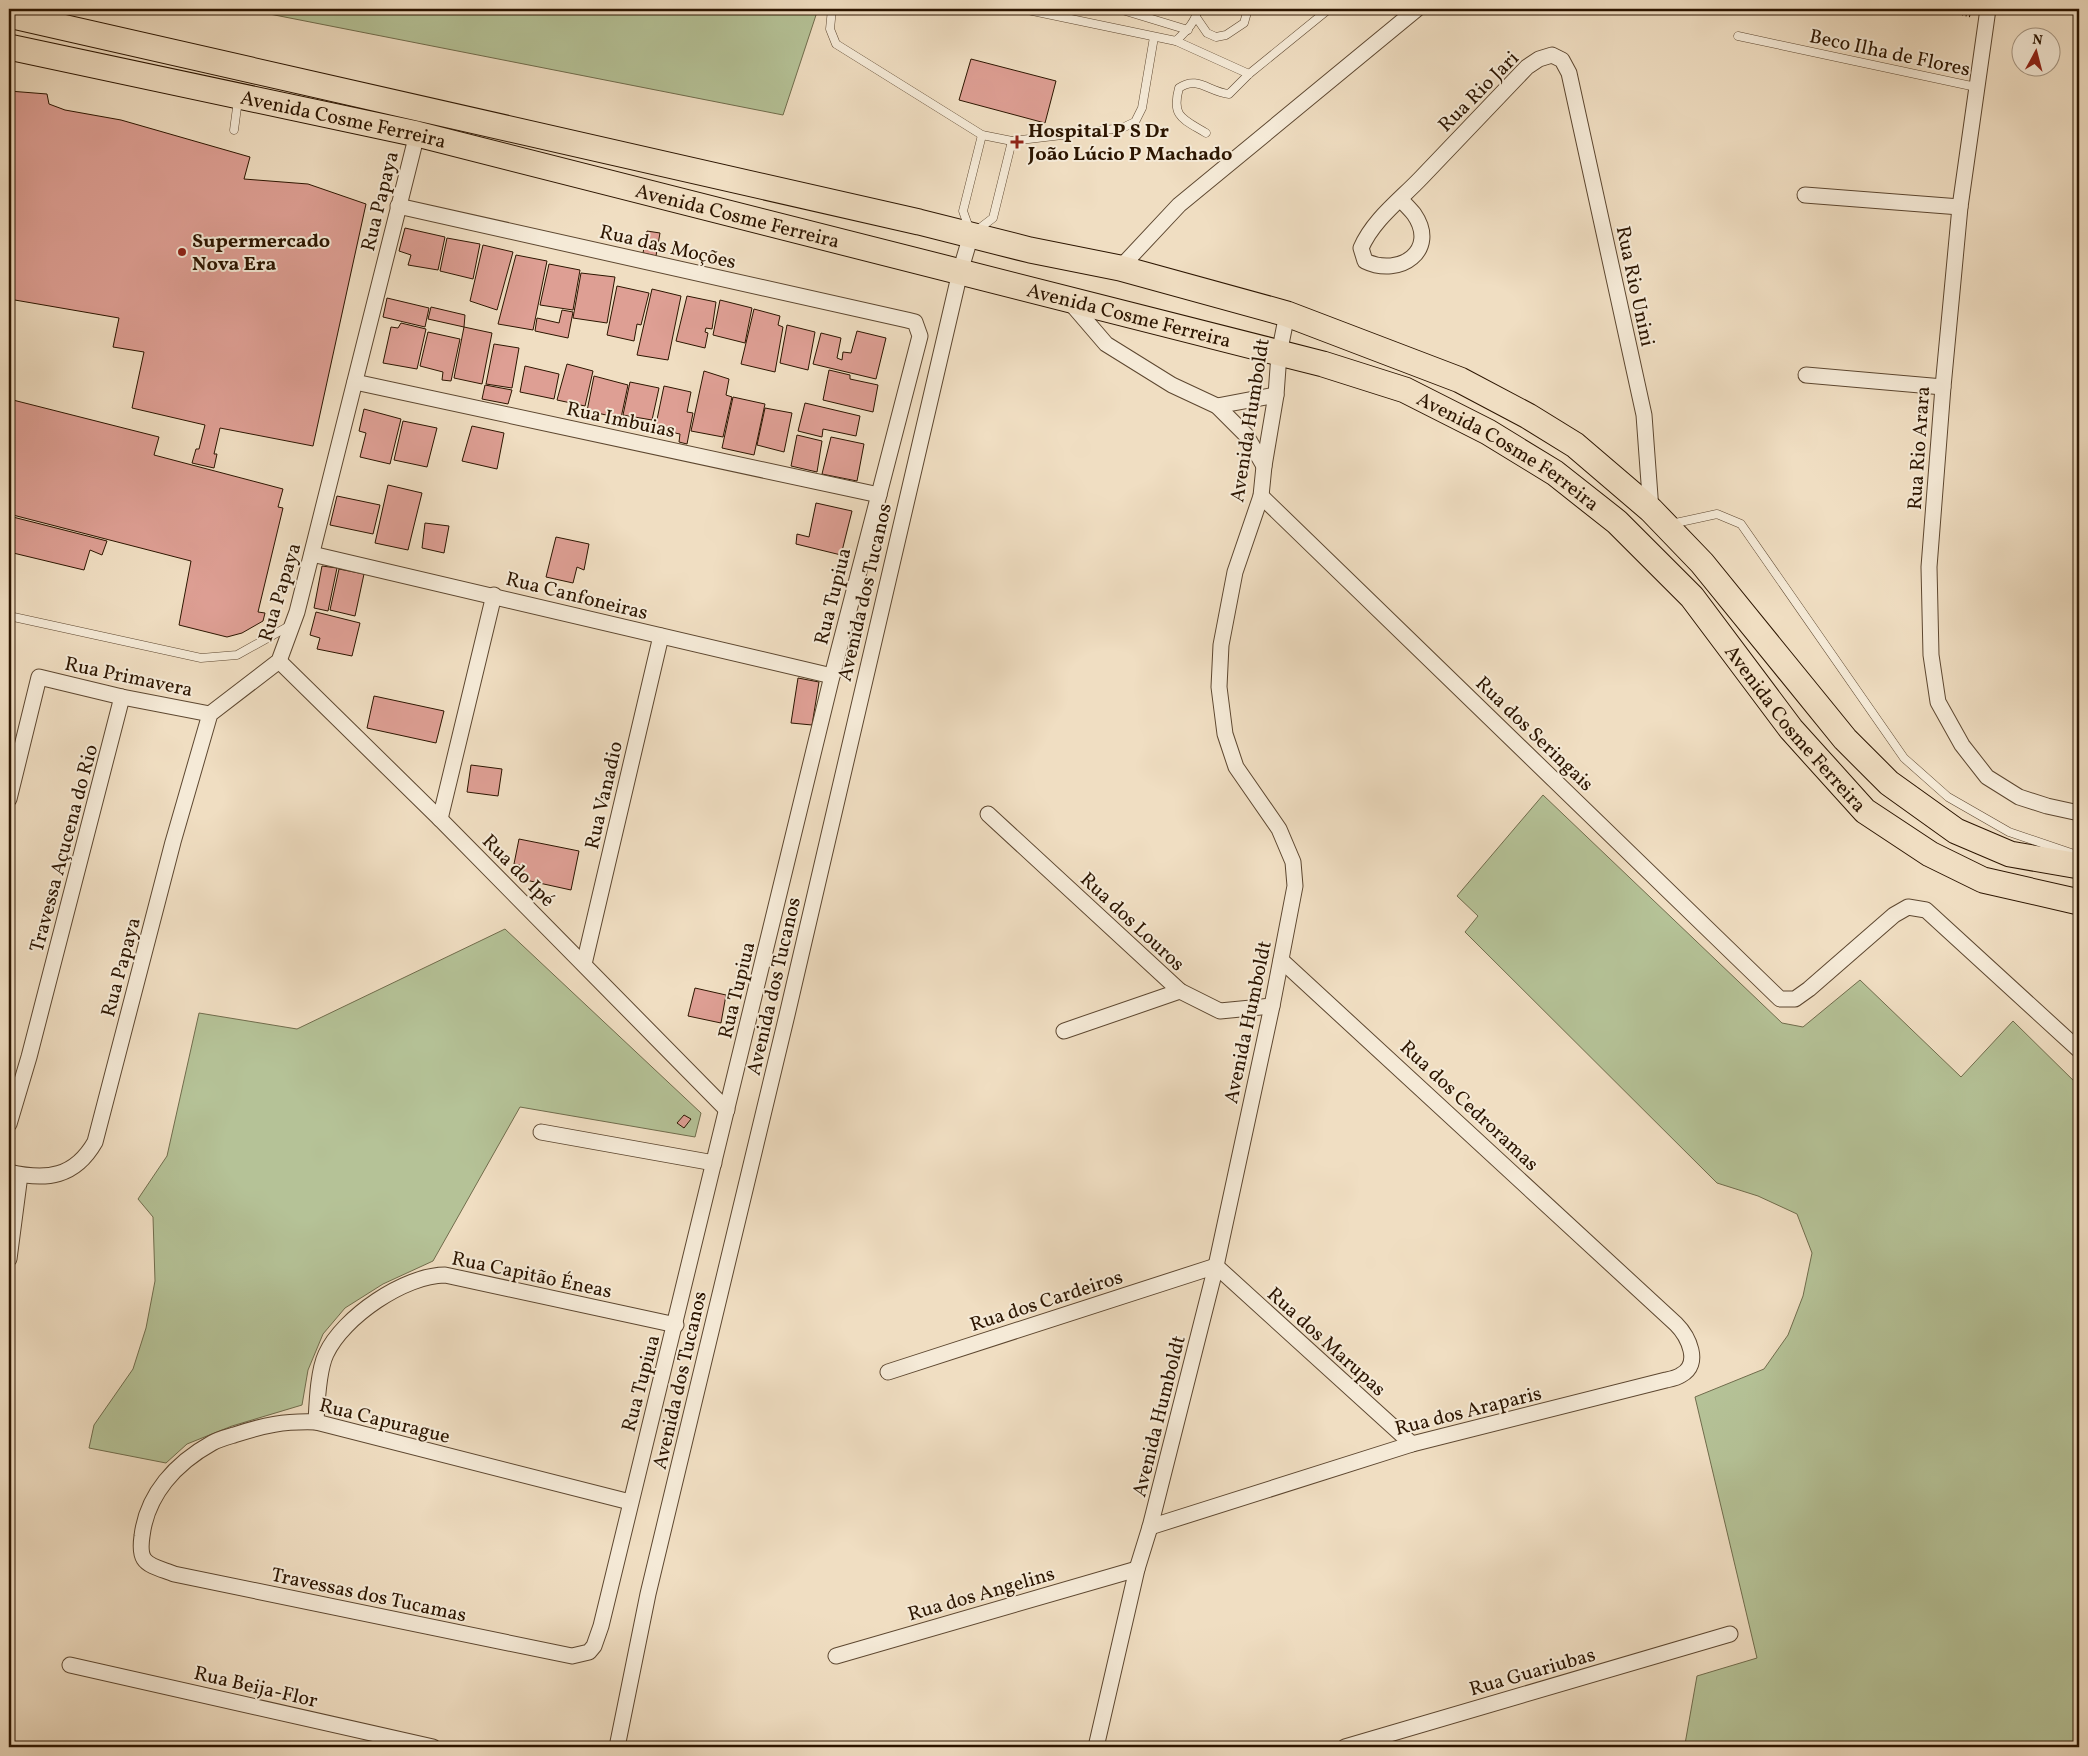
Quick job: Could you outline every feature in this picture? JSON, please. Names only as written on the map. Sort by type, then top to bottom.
[{"type":"main road","name":"Avenida Cosme Ferreira","points":[[9,15],[1120,268],[1287,314],[1460,380],[1528,416],[1575,445],[1659,517],[1702,563],[1845,739],[1889,783],[1956,831],[1965,835],[2010,854],[2079,866]]},
{"type":"main road","name":"Avenida Cosme Ferreira","points":[[9,48],[417,134],[1323,364],[1405,390],[1488,432],[1555,473],[1617,522],[1692,597],[1791,729],[1865,811],[1930,854],[1983,880],[2079,902]]},
{"type":"street","points":[[1120,268],[1180,205],[1417,9]]},
{"type":"street","name":"Rua Rio Arara","points":[[1987,14],[1960,207],[1942,387],[1929,567],[1930,654],[1938,702],[1962,745],[1987,777],[2019,797],[2079,813]]},
{"type":"street","name":"Rua Rio Jari","points":[[1400,199],[1527,67],[1539,59],[1552,55],[1562,60],[1569,73]]},
{"type":"street","name":"Rua Rio Unini","points":[[1569,73],[1644,415],[1659,517]]},
{"type":"street","name":"Rua Papaya","points":[[14,1174],[55,1175],[74,1167],[86,1157],[95,1142],[173,842],[210,714],[279,661],[292,624],[312,554],[417,134]]},
{"type":"street","points":[[1805,195],[1960,207]]},
{"type":"street","points":[[1400,199],[1414,214],[1420,229],[1421,246],[1412,259],[1395,267],[1377,267],[1365,261],[1361,248],[1368,234],[1400,199]]},
{"type":"street","name":"Rua das Moções","points":[[398,206],[907,320],[915,322],[920,336]]},
{"type":"street","name":"Avenida dos Tucanos","points":[[617,1747],[648,1594],[787,1015],[960,272],[971,235]]},
{"type":"street","points":[[1069,301],[1106,344],[1172,385],[1217,406],[1246,435],[1264,466]]},
{"type":"street","name":"Avenida Humboldt","points":[[1096,1747],[1137,1569],[1150,1527],[1216,1266],[1272,1006],[1295,886],[1294,862],[1278,829],[1236,767],[1225,734],[1219,687],[1222,645],[1235,572],[1261,496],[1287,314]]},
{"type":"street","name":"Rua Tupiua","points":[[589,1652],[594,1646],[601,1626],[630,1502],[676,1325],[832,676],[920,336]]},
{"type":"street","points":[[1806,375],[1942,387]]},
{"type":"street","name":"Rua Imbuias","points":[[355,382],[879,495]]},
{"type":"street","points":[[1217,406],[1276,395]]},
{"type":"street","name":"Rua dos Seringais","points":[[1261,496],[1780,999],[1794,999],[1809,990],[1894,915],[1908,907],[1926,910],[2079,1050]]},
{"type":"street","name":"Rua Canfoneiras","points":[[312,554],[494,595],[832,676]]},
{"type":"street","points":[[440,819],[494,595]]},
{"type":"street","name":"Rua Vanadio","points":[[584,964],[661,636]]},
{"type":"street","name":"Rua do Ipé","points":[[279,661],[440,819],[728,1110]]},
{"type":"street","name":"Rua Primavera","points":[[9,799],[39,677],[122,697],[210,714]]},
{"type":"street","name":"Travessa Açucena do Rio","points":[[9,1124],[29,1057],[122,697]]},
{"type":"street","name":"Rua dos Louros","points":[[988,814],[1180,991],[1220,1011],[1272,1006]]},
{"type":"street","name":"Rua dos Cedroramas","points":[[1281,960],[1630,1282]]},
{"type":"street","points":[[1064,1032],[1180,991]]},
{"type":"street","points":[[541,1132],[714,1163]]},
{"type":"street","points":[[9,1259],[14,1174]]},
{"type":"street","name":"Rua dos Cardeiros","points":[[888,1372],[1216,1266]]},
{"type":"street","name":"Rua dos Marupas","points":[[1216,1266],[1412,1444]]},
{"type":"street","name":"Rua Capitão Éneas","points":[[316,1422],[325,1356],[330,1346],[353,1319],[367,1308],[407,1284],[425,1277],[445,1275],[676,1325]]},
{"type":"street","name":"Rua dos Araparis","points":[[1150,1527],[1412,1444],[1682,1375],[1689,1367],[1692,1359],[1692,1348],[1686,1335],[1630,1282]]},
{"type":"street","name":"Rua Capurague","points":[[144,1559],[141,1548],[143,1531],[150,1507],[160,1487],[180,1466],[213,1442],[264,1425],[281,1422],[316,1422],[630,1502]]},
{"type":"street","name":"Travessas dos Tucamas","points":[[144,1559],[148,1564],[174,1574],[364,1614],[572,1656],[589,1652]]},
{"type":"street","name":"Rua dos Angelins","points":[[836,1656],[1137,1569]]},
{"type":"street","name":"Rua Guariubas","points":[[1346,1747],[1730,1634]]},
{"type":"street","name":"Rua Beija-Flor","points":[[70,1665],[433,1747]]},
{"type":"lane","points":[[832,9],[830,29],[836,44],[982,135],[1012,140],[1122,128],[1134,122],[1142,108],[1154,36]]},
{"type":"lane","points":[[1024,9],[1176,41],[1249,74]]},
{"type":"lane","points":[[1119,9],[1188,30]]},
{"type":"lane","points":[[1176,41],[1188,30],[1196,17],[1198,9]]},
{"type":"lane","points":[[1196,17],[1207,33],[1216,37],[1226,35],[1244,23],[1248,9]]},
{"type":"lane","points":[[1206,134],[1179,116],[1175,103],[1178,88],[1187,82],[1197,82],[1221,93],[1229,94],[1249,74],[1329,9]]},
{"type":"lane","name":"Beco Ilha de Flores","points":[[1738,36],[1976,88]]},
{"type":"lane","points":[[234,130],[239,95]]},
{"type":"lane","points":[[982,135],[963,211],[971,235],[993,218],[1012,140]]},
{"type":"lane","points":[[1659,517],[1717,514],[1741,524],[1904,758],[1948,797],[2009,832],[2079,857]]},
{"type":"lane","points":[[9,616],[201,658],[237,655],[292,624]]},
{"type":"path","points":[[1942,9],[1987,14]]},
{"type":"green space","points":[[244,9],[818,9],[783,115]]},
{"type":"green space","points":[[1543,795],[1782,1023],[1803,1027],[1860,980],[1961,1077],[2013,1021],[2079,1086],[2079,1747],[1674,1747],[1685,1744],[1697,1676],[1757,1658],[1695,1397],[1764,1369],[1788,1335],[1803,1296],[1812,1253],[1797,1214],[1758,1196],[1717,1183],[1465,932],[1478,916],[1457,896]]},
{"type":"green space","points":[[505,929],[701,1113],[695,1137],[520,1107],[433,1261],[383,1284],[345,1308],[323,1334],[308,1370],[302,1405],[232,1426],[187,1444],[166,1463],[89,1448],[94,1425],[133,1369],[146,1328],[155,1281],[153,1217],[138,1199],[167,1156],[199,1013],[297,1029]]},
{"type":"building","points":[[971,59],[1056,81],[1045,123],[959,100]]},
{"type":"building","name":"Supermercado Nova Era","points":[[9,91],[47,94],[49,104],[65,110],[121,120],[250,157],[244,179],[308,184],[366,204],[313,446],[220,428],[214,454],[217,454],[214,468],[192,463],[196,449],[199,449],[205,425],[132,408],[144,352],[113,347],[119,318],[9,299]]},
{"type":"building","points":[[405,228],[445,237],[438,270],[408,265],[411,255],[399,251]]},
{"type":"building","points":[[647,231],[660,233],[656,256],[643,253]]},
{"type":"building","points":[[447,238],[480,244],[473,279],[440,271]]},
{"type":"building","points":[[483,245],[513,252],[497,310],[470,301]]},
{"type":"building","points":[[516,255],[547,261],[533,330],[498,324]]},
{"type":"building","points":[[549,264],[580,270],[573,310],[540,305]]},
{"type":"building","points":[[581,273],[615,277],[607,323],[573,318]]},
{"type":"building","points":[[617,286],[649,293],[641,325],[637,324],[634,341],[607,335]]},
{"type":"building","points":[[652,289],[681,296],[668,360],[637,355]]},
{"type":"building","points":[[687,296],[716,302],[712,329],[706,328],[705,332],[708,333],[705,348],[676,341]]},
{"type":"building","points":[[387,298],[429,308],[425,327],[383,317]]},
{"type":"building","points":[[720,300],[752,308],[745,343],[713,335]]},
{"type":"building","points":[[431,307],[465,315],[464,327],[428,319]]},
{"type":"building","points":[[754,309],[780,316],[778,325],[783,327],[775,372],[741,364]]},
{"type":"building","points":[[562,310],[573,312],[568,338],[535,331],[537,318],[559,323]]},
{"type":"building","points":[[401,323],[426,329],[417,369],[383,363],[391,327],[398,328]]},
{"type":"building","points":[[787,325],[815,332],[808,370],[780,363]]},
{"type":"building","points":[[464,327],[492,333],[482,384],[454,378]]},
{"type":"building","points":[[857,331],[886,338],[876,379],[813,364],[821,333],[841,338],[837,358],[842,360],[843,352],[851,353]]},
{"type":"building","points":[[428,332],[460,339],[451,381],[442,380],[443,372],[420,366]]},
{"type":"building","points":[[494,344],[519,348],[512,388],[486,384]]},
{"type":"building","points":[[567,364],[593,371],[585,406],[557,400]]},
{"type":"building","points":[[525,366],[559,374],[554,399],[520,392]]},
{"type":"building","points":[[829,370],[850,375],[850,379],[878,385],[873,412],[823,400]]},
{"type":"building","points":[[704,371],[729,379],[726,395],[732,397],[723,437],[691,431]]},
{"type":"building","points":[[594,376],[628,385],[621,418],[587,411]]},
{"type":"building","points":[[630,382],[659,388],[652,420],[623,415]]},
{"type":"building","points":[[485,385],[512,390],[508,404],[482,399]]},
{"type":"building","points":[[664,386],[691,392],[687,412],[693,413],[687,444],[679,442],[680,434],[655,429]]},
{"type":"building","points":[[733,397],[765,404],[754,455],[722,448]]},
{"type":"building","points":[[9,399],[159,437],[154,455],[283,489],[278,507],[283,508],[258,612],[265,613],[263,621],[242,633],[227,637],[179,625],[191,561],[9,514]]},
{"type":"building","points":[[805,403],[860,416],[856,436],[823,429],[822,437],[798,431]]},
{"type":"building","points":[[765,408],[792,413],[784,452],[757,445]]},
{"type":"building","points":[[364,409],[401,419],[390,464],[360,457],[366,433],[359,431]]},
{"type":"building","points":[[403,421],[437,428],[427,467],[394,460]]},
{"type":"building","points":[[472,426],[504,433],[497,469],[462,461]]},
{"type":"building","points":[[797,435],[822,441],[817,472],[791,466]]},
{"type":"building","points":[[831,437],[864,444],[857,481],[822,474]]},
{"type":"building","points":[[388,485],[422,493],[408,550],[375,543]]},
{"type":"building","points":[[337,496],[380,505],[373,534],[330,525]]},
{"type":"building","points":[[816,503],[852,511],[841,555],[796,544],[797,534],[809,537]]},
{"type":"building","points":[[9,516],[107,541],[102,555],[90,550],[84,570],[9,552]]},
{"type":"building","points":[[425,523],[449,526],[444,553],[422,548]]},
{"type":"building","points":[[556,537],[589,544],[584,570],[577,567],[573,583],[546,577]]},
{"type":"building","points":[[322,566],[337,568],[328,611],[314,608]]},
{"type":"building","points":[[339,569],[364,574],[355,616],[330,610]]},
{"type":"building","points":[[316,612],[360,623],[352,656],[317,649],[320,638],[310,635]]},
{"type":"building","points":[[798,678],[819,682],[812,725],[791,723]]},
{"type":"building","points":[[374,696],[444,711],[436,743],[367,728]]},
{"type":"building","points":[[471,765],[502,769],[498,796],[467,792]]},
{"type":"building","points":[[519,839],[579,851],[571,890],[521,879],[525,866],[514,864]]},
{"type":"building","points":[[695,988],[726,995],[721,1023],[688,1016]]},
{"type":"building","points":[[684,1115],[691,1119],[684,1128],[677,1123]]},
{"type":"place","name":"Hospital P S Dr João Lúcio P Machado","points":[[1017,142]]},
{"type":"place","name":"Supermercado Nova Era","points":[[182,252]]}]
